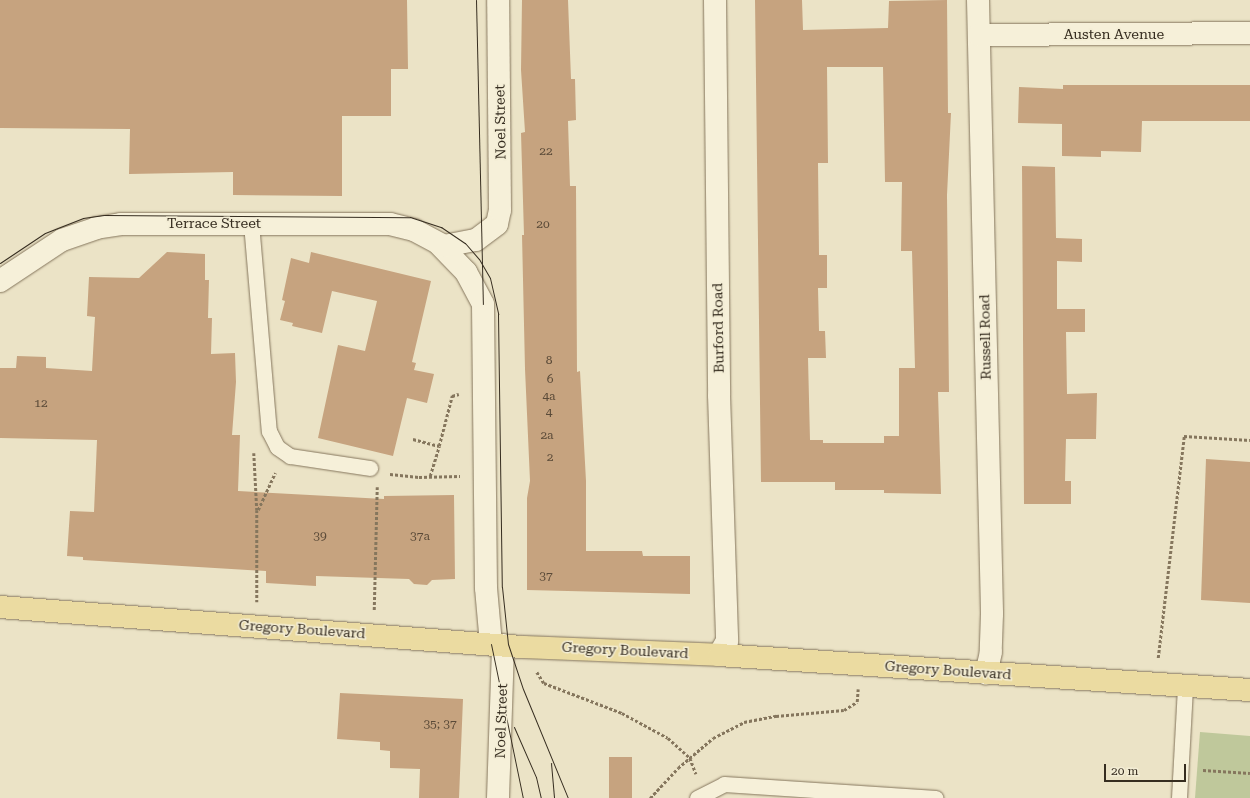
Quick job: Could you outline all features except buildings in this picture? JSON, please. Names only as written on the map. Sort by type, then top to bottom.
[{"type":"main road","name":"Gregory Boulevard","points":[[0,607],[505,645],[719,655],[1250,690]]},
{"type":"street","name":"Noel Street","points":[[439,244],[472,242],[497,224],[500,210],[498,0]]},
{"type":"street","name":"Burford Road","points":[[715,0],[719,395],[726,641],[719,655]]},
{"type":"street","name":"Russell Road","points":[[978,0],[992,614],[991,652],[986,673]]},
{"type":"street","name":"Austen Avenue","points":[[979,35],[1250,33]]},
{"type":"street","name":"Terrace Street","points":[[0,281],[62,240],[96,228],[121,224],[251,222],[390,224],[414,230],[439,244],[466,272],[483,304]]},
{"type":"street","name":"Noel Street","points":[[483,304],[486,588],[505,645],[498,798]]},
{"type":"lane","points":[[251,222],[269,431],[277,447],[290,456],[370,468]]},
{"type":"lane","points":[[1179,798],[1182,768],[1184,686]]},
{"type":"lane","points":[[700,795],[724,784],[936,798]]},
{"type":"path","points":[[430,476],[447,412]]},
{"type":"path","points":[[1156,683],[1184,436],[1250,440]]},
{"type":"path","points":[[413,439],[439,446]]},
{"type":"path","points":[[257,510],[285,452]]},
{"type":"path","points":[[395,476],[485,475]]},
{"type":"path","points":[[373,634],[377,484]]},
{"type":"path","points":[[505,645],[544,683],[622,713],[668,738],[690,758],[700,795]]},
{"type":"path","points":[[650,798],[690,758],[713,738],[744,722],[776,716],[844,710],[857,702],[859,665]]},
{"type":"path","points":[[1182,768],[1250,773]]},
{"type":"green space","points":[[1200,732],[1250,736],[1250,798],[1195,798]]},
{"type":"tram line","points":[[476,0],[483,304]]},
{"type":"tram line","points":[[0,263],[45,233],[83,218],[104,215],[410,217],[441,227],[465,243],[479,259],[490,278],[498,314],[502,587],[508,644],[523,689],[568,798]]},
{"type":"tram line","points":[[491,644],[523,798]]},
{"type":"tram line","points":[[514,727],[536,777],[541,798]]},
{"type":"tram line","points":[[551,763],[554,798]]}]
